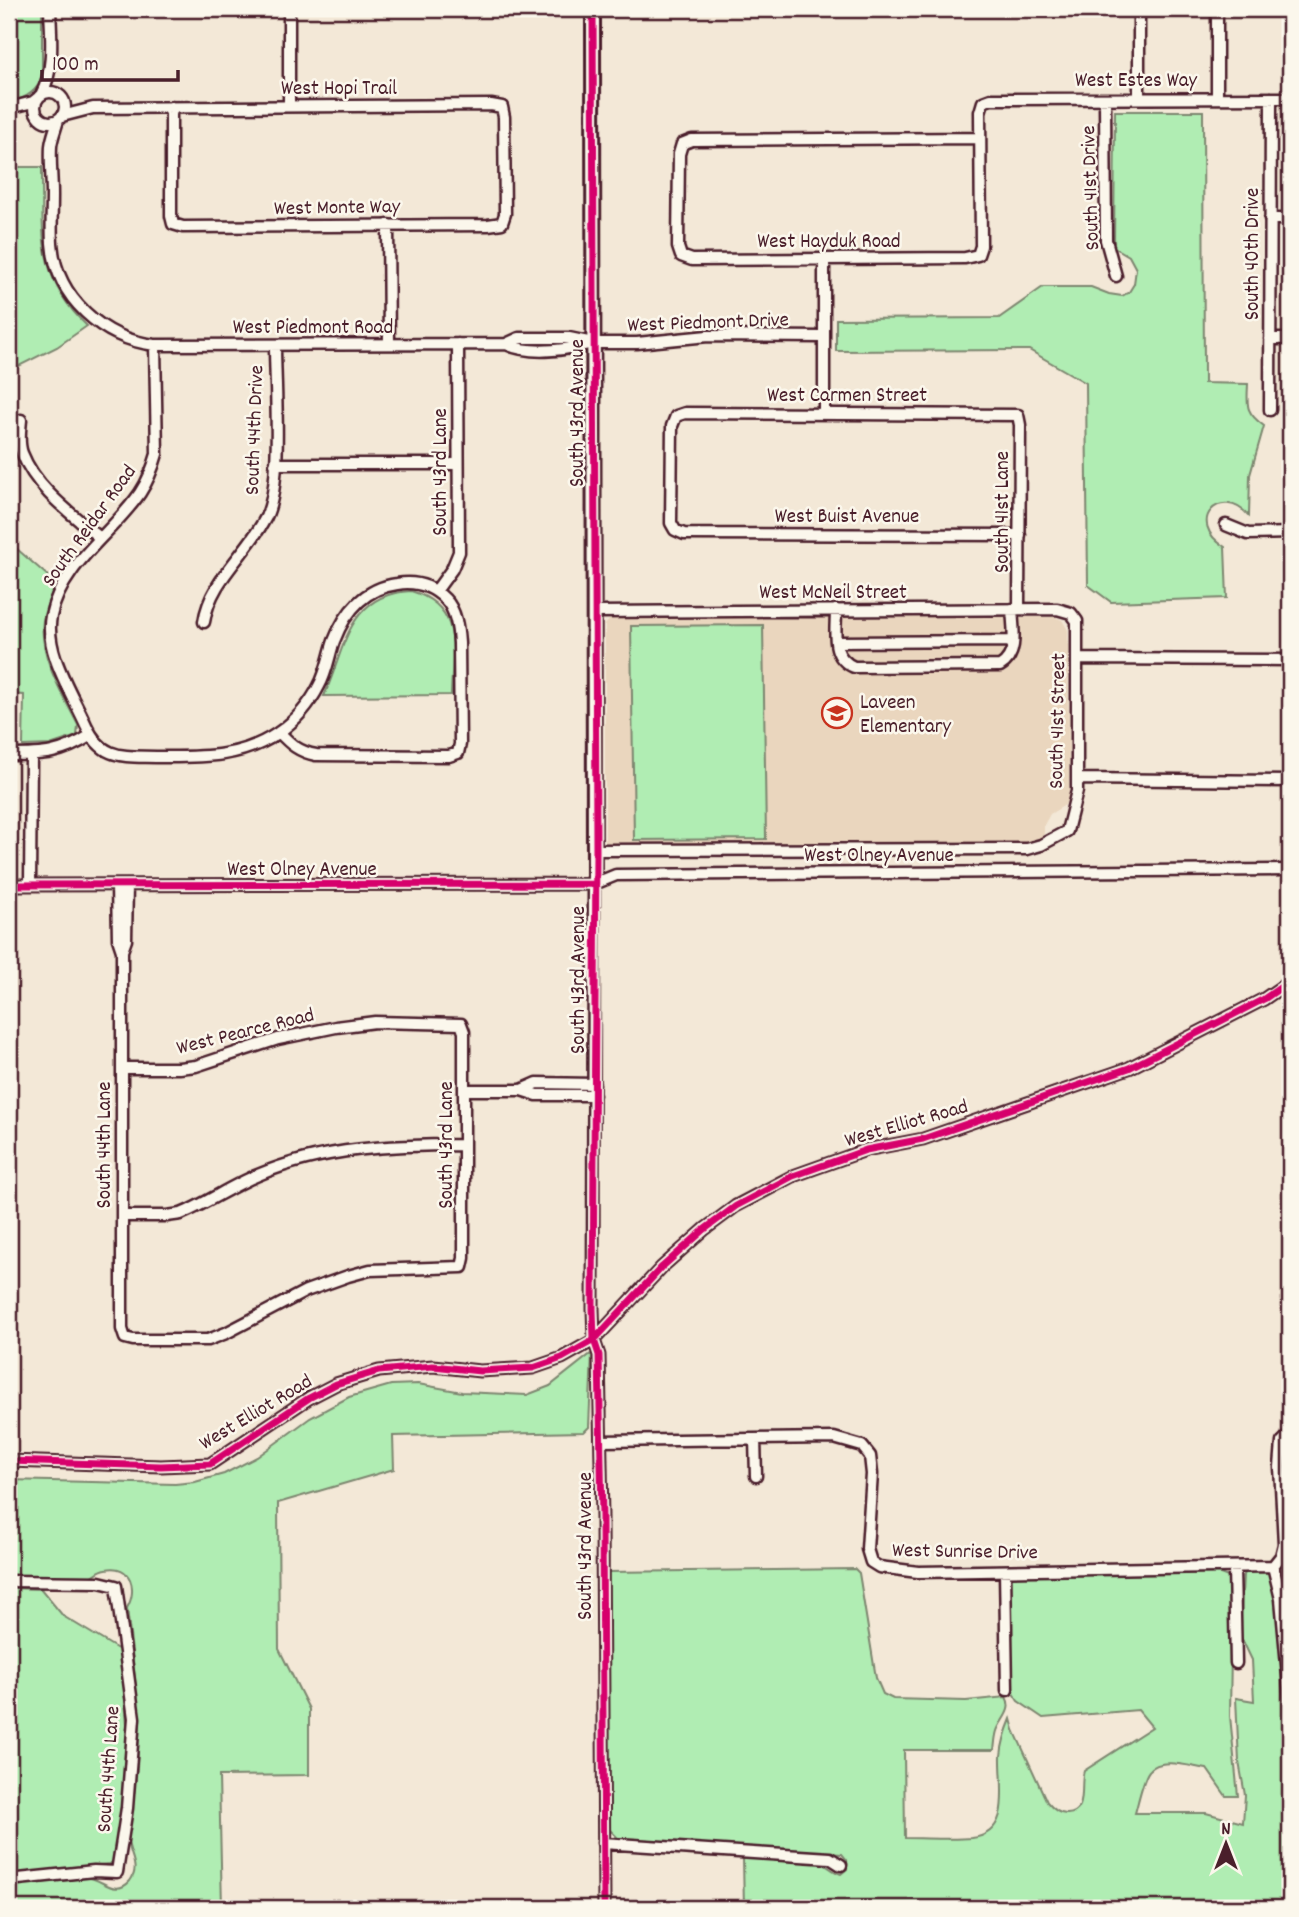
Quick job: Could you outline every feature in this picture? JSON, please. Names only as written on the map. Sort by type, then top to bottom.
[{"type":"street","points":[[50,9],[51,65],[47,85],[36,107],[51,145]]},
{"type":"street","points":[[289,9],[289,106]]},
{"type":"street","name":"South 43rd Avenue","points":[[593,9],[596,850],[594,1340],[599,1355],[601,1441],[604,1908]]},
{"type":"street","points":[[1139,9],[1139,99]]},
{"type":"street","points":[[1217,9],[1217,98]]},
{"type":"street","points":[[51,65],[65,109],[51,145]]},
{"type":"street","name":"West Hopi Trail","points":[[9,108],[33,102],[51,92],[62,99],[93,108]]},
{"type":"street","name":"South 40th Drive","points":[[1270,410],[1271,98]]},
{"type":"street","name":"West Estes Way","points":[[981,138],[980,112],[983,102],[991,99],[1290,98]]},
{"type":"street","name":"South 41st Drive","points":[[1105,99],[1106,240],[1116,276]]},
{"type":"street","name":"West Monte Way","points":[[171,107],[173,224],[183,227],[502,223]]},
{"type":"street","name":"West Hopi Trail","points":[[9,108],[50,122],[93,108],[502,107],[505,214],[502,223]]},
{"type":"street","name":"West Hayduk Road","points":[[981,138],[981,246],[978,255],[965,258],[692,260],[681,256],[678,247],[679,154],[682,144],[692,140],[981,138]]},
{"type":"street","name":"West Piedmont Road","points":[[51,145],[52,245],[58,270],[64,284],[89,316],[102,327],[122,337],[137,343],[155,345],[506,344]]},
{"type":"street","points":[[1270,219],[1290,219]]},
{"type":"street","points":[[388,225],[389,344]]},
{"type":"street","points":[[824,259],[824,414]]},
{"type":"street","name":"West Piedmont Drive","points":[[506,344],[520,350],[570,349],[593,343],[637,343],[708,336],[824,337]]},
{"type":"street","points":[[1270,339],[1290,339]]},
{"type":"street","name":"South 43rd Lane","points":[[436,591],[452,569],[458,552],[458,344]]},
{"type":"street","name":"South Reidar Road","points":[[155,345],[157,454],[152,471],[140,493],[100,538],[60,590],[50,618],[53,646],[91,735],[99,746],[110,753],[120,756],[218,757],[249,748],[279,732]]},
{"type":"street","name":"South 44th Drive","points":[[204,622],[206,605],[214,589],[266,516],[274,485],[275,346]]},
{"type":"street","name":"West Carmen Street","points":[[675,530],[671,523],[672,426],[676,416],[685,413],[1018,415]]},
{"type":"street","name":"South 41st Lane","points":[[1013,641],[1020,535],[1018,415]]},
{"type":"street","points":[[21,420],[22,452],[35,475],[55,499],[100,538]]},
{"type":"street","points":[[275,464],[458,464]]},
{"type":"street","points":[[1226,526],[1248,534],[1290,533]]},
{"type":"street","name":"West Buist Avenue","points":[[675,530],[684,534],[1020,535]]},
{"type":"street","points":[[414,583],[436,591],[447,601],[458,629],[458,753],[449,756],[316,755],[294,747],[279,732],[302,711],[321,684],[334,640],[354,606],[375,589],[387,585],[414,583]]},
{"type":"street","name":"West McNeil Street","points":[[595,612],[1057,609],[1071,613]]},
{"type":"street","points":[[836,610],[836,642],[838,655],[843,662],[854,667],[1000,666],[1006,663],[1011,654],[1013,641],[836,642]]},
{"type":"street","name":"South 41st Street","points":[[596,850],[1027,849],[1041,845],[1067,831],[1077,792],[1077,621],[1071,613]]},
{"type":"street","points":[[1077,659],[1290,660]]},
{"type":"street","points":[[9,755],[57,753],[91,735]]},
{"type":"street","points":[[30,885],[31,755]]},
{"type":"street","points":[[1077,779],[1290,781]]},
{"type":"street","name":"West Olney Avenue","points":[[9,885],[594,884],[616,875],[1290,870]]},
{"type":"street","name":"South 44th Lane","points":[[122,885],[122,920],[118,939],[122,951],[122,1329],[125,1338]]},
{"type":"street","name":"West Elliot Road","points":[[9,1461],[161,1466],[210,1464],[309,1398],[335,1384],[379,1371],[433,1366],[480,1371],[533,1368],[562,1358],[594,1340],[662,1267],[705,1228],[736,1206],[793,1176],[866,1150],[923,1139],[1129,1068],[1264,999],[1290,981]]},
{"type":"street","name":"West Pearce Road","points":[[122,1068],[196,1066],[278,1039],[336,1027],[375,1022],[461,1024]]},
{"type":"street","name":"South 43rd Lane","points":[[125,1338],[208,1340],[306,1291],[348,1276],[380,1270],[462,1267],[464,1032],[461,1024]]},
{"type":"street","points":[[521,1090],[537,1083],[594,1089]]},
{"type":"street","points":[[554,1083],[554,1096]]},
{"type":"street","points":[[464,1090],[521,1090],[537,1096],[554,1096],[594,1089]]},
{"type":"street","points":[[122,1216],[181,1214],[257,1175],[289,1163],[327,1154],[387,1145],[464,1145]]},
{"type":"street","points":[[1289,1435],[1282,1442],[1280,1467],[1284,1544],[1281,1556],[1273,1566],[1281,1599],[1290,1698]]},
{"type":"street","name":"West Sunrise Drive","points":[[601,1441],[834,1438],[862,1446],[870,1456],[872,1474],[867,1549],[871,1562],[878,1567],[918,1572],[1273,1566]]},
{"type":"street","points":[[755,1439],[756,1476]]},
{"type":"street","points":[[1234,1568],[1236,1663]]},
{"type":"street","points":[[1005,1571],[1007,1690]]},
{"type":"street","name":"South 44th Lane","points":[[9,1581],[99,1583],[116,1586],[134,1718],[127,1808],[117,1872],[94,1871],[9,1880]]},
{"type":"street","points":[[603,1843],[830,1858],[841,1865]]},
{"type":"shaded area","name":"Laveen Elementary","points":[[1055,617],[1062,620],[1068,630],[1069,797],[1065,805],[1050,814],[1044,825],[1044,834],[1035,843],[605,845],[605,625],[611,618]]},
{"type":"green space","points":[[9,9],[42,9],[42,76],[31,93],[12,101],[9,82]]},
{"type":"green space","points":[[1115,111],[1203,111],[1204,383],[1248,384],[1248,408],[1253,417],[1264,426],[1250,475],[1249,516],[1238,507],[1228,504],[1218,505],[1211,510],[1207,518],[1213,537],[1225,547],[1227,598],[1111,602],[1088,585],[1086,383],[1029,350],[836,351],[836,319],[999,318],[1043,287],[1091,287],[1122,296],[1129,292],[1134,284],[1136,269],[1129,256],[1114,247]]},
{"type":"green space","points":[[9,167],[42,167],[43,233],[51,272],[70,308],[87,326],[57,347],[9,371]]},
{"type":"green space","points":[[9,542],[56,583],[43,620],[45,648],[53,674],[78,725],[77,736],[50,745],[23,746],[24,695],[9,694]]},
{"type":"green space","points":[[411,591],[428,598],[440,608],[447,619],[453,647],[451,695],[324,696],[351,628],[360,614],[373,602],[389,595]]},
{"type":"green space","points":[[763,625],[766,839],[634,840],[631,626]]},
{"type":"green space","points":[[592,1353],[589,1427],[584,1432],[393,1436],[394,1469],[278,1503],[279,1649],[309,1709],[309,1775],[219,1776],[222,1908],[9,1908],[9,1885],[85,1877],[120,1888],[130,1881],[134,1866],[128,1840],[140,1723],[127,1608],[132,1586],[127,1574],[115,1568],[86,1578],[9,1576],[9,1480],[175,1484],[195,1482],[224,1474],[257,1457],[310,1418],[349,1397],[391,1385],[418,1384],[462,1392],[527,1395],[550,1386]]},
{"type":"green space","points":[[1290,1541],[1290,1665],[1283,1582]]},
{"type":"green space","points":[[855,1569],[859,1573],[876,1678],[883,1694],[893,1699],[966,1701],[1006,1697],[1008,1702],[1008,1710],[997,1731],[994,1750],[904,1750],[905,1838],[947,1839],[972,1838],[985,1834],[994,1827],[999,1818],[1002,1751],[1011,1719],[1047,1802],[1058,1812],[1066,1814],[1078,1810],[1082,1798],[1084,1771],[1152,1727],[1138,1710],[1043,1718],[1018,1701],[1011,1690],[1009,1574],[1218,1573],[1228,1577],[1232,1584],[1230,1716],[1238,1796],[1226,1796],[1207,1769],[1161,1764],[1147,1774],[1135,1813],[1206,1813],[1243,1823],[1245,1795],[1239,1762],[1236,1698],[1254,1701],[1252,1660],[1240,1635],[1243,1575],[1245,1571],[1267,1571],[1274,1580],[1290,1726],[1290,1908],[744,1908],[743,1858],[816,1861],[841,1874],[847,1869],[847,1860],[842,1854],[621,1841],[609,1829],[607,1572]]},
{"type":"green space","points":[[9,1588],[41,1589],[63,1616],[121,1651],[127,1724],[126,1773],[113,1861],[110,1864],[9,1874]]},
{"type":"cycle path","points":[[593,9],[596,850],[593,1309],[594,1340],[599,1355],[602,1518],[604,1908]]},
{"type":"cycle path","points":[[9,885],[594,884]]},
{"type":"cycle path","points":[[9,1461],[161,1466],[210,1464],[309,1398],[336,1384],[379,1371],[433,1366],[480,1371],[533,1368],[562,1358],[594,1340],[662,1267],[705,1229],[736,1206],[793,1176],[866,1150],[923,1139],[1129,1068],[1264,999],[1290,981]]},
{"type":"place","name":"Laveen Elementary","points":[[837,713]]}]
